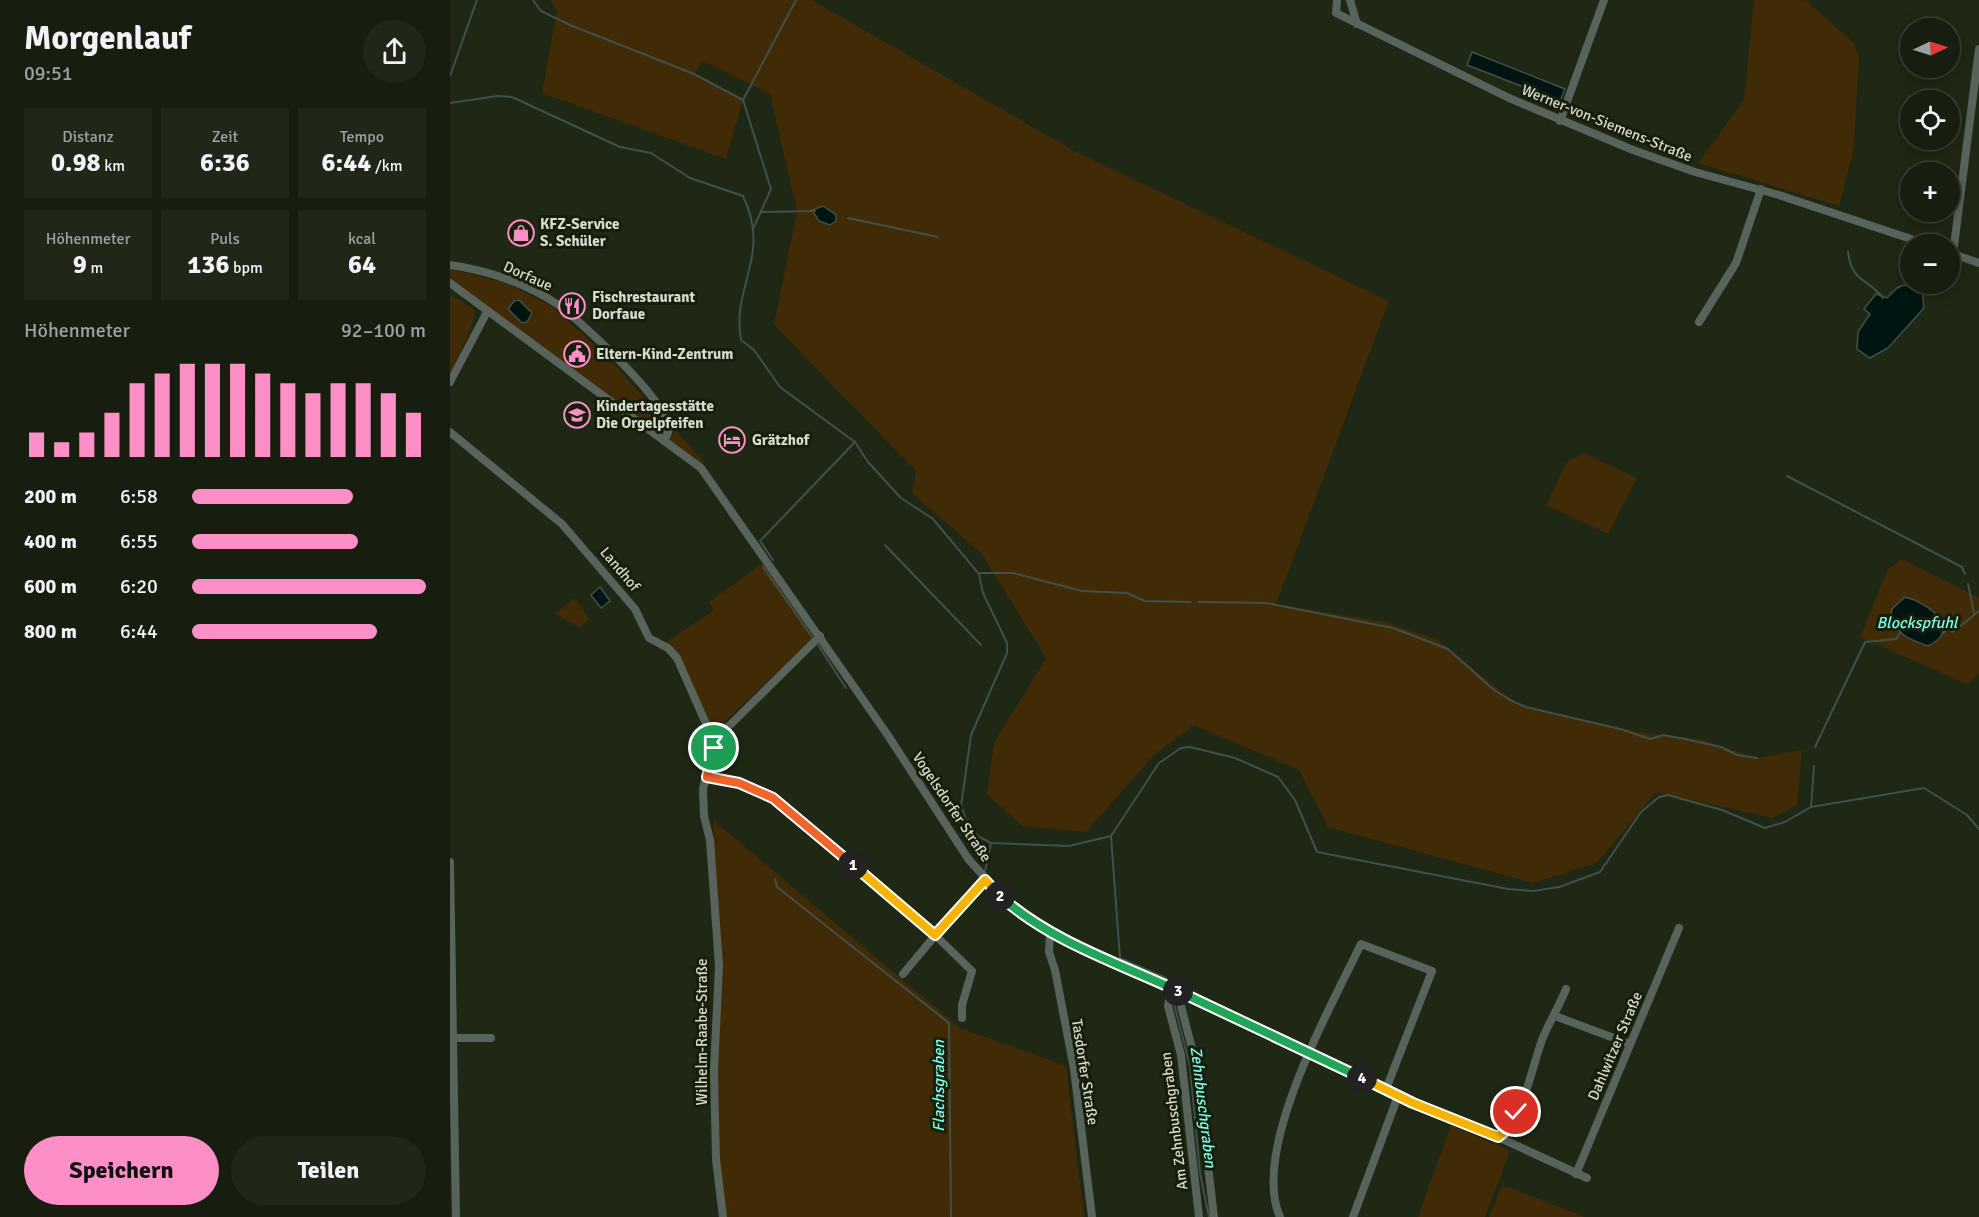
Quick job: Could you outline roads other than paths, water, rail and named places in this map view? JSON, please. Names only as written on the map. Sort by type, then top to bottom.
[{"type":"street","name":"Werner-von-Siemens-Straße","points":[[1337,0],[1336,13],[1560,121],[1654,158],[1761,189],[1900,235]]},
{"type":"street","points":[[1350,0],[1357,24]]},
{"type":"street","points":[[1560,121],[1604,0]]},
{"type":"street","points":[[1955,234],[1979,49]]},
{"type":"street","points":[[1699,322],[1736,263],[1761,189]]},
{"type":"street","points":[[1960,256],[1979,263]]},
{"type":"street","name":"Dorfaue","points":[[450,265],[504,278],[557,304],[613,353],[643,386],[666,417],[669,426],[664,441]]},
{"type":"street","points":[[450,283],[702,468],[820,636],[732,721],[722,733],[710,758]]},
{"type":"street","points":[[450,382],[488,312]]},
{"type":"street","name":"Landhof","points":[[450,432],[562,524],[635,609],[649,638],[668,648],[677,658],[708,726],[706,742],[710,758]]},
{"type":"street","name":"Vogelsdorfer Straße","points":[[820,636],[887,734],[959,847],[985,880],[1012,907],[1050,933],[1398,1096],[1498,1137],[1587,1178]]},
{"type":"street","name":"Wilhelm-Raabe-Straße","points":[[710,758],[703,789],[704,816],[711,840],[718,966],[714,1070],[716,1159],[723,1217]]},
{"type":"street","points":[[707,777],[739,783],[773,798],[935,935],[972,971],[962,1005],[962,1018]]},
{"type":"street","points":[[450,861],[451,1038],[456,1217]]},
{"type":"street","points":[[903,974],[985,880]]},
{"type":"street","name":"Dahlwitzer Straße","points":[[1576,1174],[1679,928]]},
{"type":"street","name":"Tasdorfer Straße","points":[[1050,933],[1049,952],[1055,970],[1074,1069],[1092,1217]]},
{"type":"street","points":[[1280,1217],[1275,1205],[1273,1180],[1281,1133],[1310,1053],[1361,945],[1432,971],[1386,1089]]},
{"type":"street","name":"Am Zehnbuschgraben","points":[[1171,988],[1168,1006],[1181,1055],[1199,1217]]},
{"type":"street","points":[[1498,1137],[1509,1128],[1523,1099],[1544,1035],[1566,989]]},
{"type":"street","name":"Am Zehnbuschgraben","points":[[1182,993],[1180,1002],[1183,1018],[1196,1064],[1214,1217]]},
{"type":"street","points":[[1555,1016],[1630,1044]]},
{"type":"street","points":[[451,1038],[491,1038]]},
{"type":"street","points":[[1353,1217],[1398,1096]]},
{"type":"water","points":[[1472,52],[1565,89],[1560,101],[1467,65]]},
{"type":"water","points":[[823,206],[836,215],[836,221],[830,225],[819,221],[812,210]]},
{"type":"water","points":[[1900,287],[1900,294],[1922,294],[1924,308],[1888,348],[1870,358],[1857,349],[1858,332],[1870,314],[1864,309],[1876,294],[1887,298]]},
{"type":"water","points":[[519,300],[532,313],[527,322],[522,323],[508,309],[514,301]]},
{"type":"water","points":[[600,587],[610,601],[601,608],[591,595]]},
{"type":"water","name":"Blockspfuhl","points":[[1905,597],[1923,604],[1938,617],[1942,624],[1943,632],[1928,646],[1906,637],[1890,619],[1892,609]]},
{"type":"waterway","points":[[450,76],[477,0]]},
{"type":"waterway","points":[[533,0],[541,11],[570,25],[694,74],[743,100],[771,189],[754,227]]},
{"type":"waterway","points":[[743,100],[796,0]]},
{"type":"waterway","points":[[450,103],[497,96],[512,97],[620,147],[651,153],[690,178],[743,196],[751,217],[754,236],[741,303],[739,321],[741,340],[754,350],[780,387],[855,442],[868,462],[901,498],[933,519],[979,574],[983,593],[1007,643],[1007,653],[971,735],[961,806],[968,824],[978,836],[991,843],[1069,846],[1111,836],[1159,763],[1181,748],[1190,747],[1235,758],[1278,777],[1295,800],[1317,852],[1508,889],[1533,891],[1559,887],[1600,872],[1641,812],[1659,797],[1668,795],[1722,810],[1765,828],[1785,822],[1811,807],[1924,788],[1967,815],[1979,829]]},
{"type":"waterway","points":[[761,212],[815,211]]},
{"type":"waterway","points":[[848,218],[938,237]]},
{"type":"waterway","points":[[1848,252],[1857,275],[1883,298]]},
{"type":"waterway","points":[[773,560],[760,541],[855,442]]},
{"type":"waterway","points":[[1787,476],[1962,567],[1965,574]]},
{"type":"waterway","points":[[885,545],[981,645]]},
{"type":"waterway","points":[[763,567],[812,637]]},
{"type":"waterway","points":[[980,573],[1013,573],[1082,591],[1127,593],[1145,601],[1191,602]]},
{"type":"waterway","points":[[1968,584],[1974,613]]},
{"type":"waterway","points":[[1199,602],[1266,603],[1393,628],[1448,649],[1494,690],[1526,707],[1620,729],[1650,739],[1663,735],[1721,747],[1737,755],[1757,758]]},
{"type":"waterway","points":[[1943,633],[1949,629],[1953,632],[1979,611]]},
{"type":"waterway","points":[[1815,747],[1865,642],[1896,639],[1900,633]]},
{"type":"waterway","points":[[818,645],[846,688]]},
{"type":"waterway","points":[[1811,807],[1814,766]]},
{"type":"waterway","name":"Zehnbuschgraben","points":[[1111,836],[1120,958],[1166,978],[1168,982]]},
{"type":"waterway","name":"Flachsgraben","points":[[985,871],[991,843]]},
{"type":"waterway","name":"Flachsgraben","points":[[775,879],[777,887],[949,1023],[951,1217]]},
{"type":"waterway","name":"Zehnbuschgraben","points":[[1173,1000],[1190,1066],[1200,1173],[1209,1217]]},
{"type":"place","name":"KFZ-Service S. Schüler","points":[[521,233]]},
{"type":"place","name":"Fischrestaurant Dorfaue","points":[[572,306]]},
{"type":"place","name":"Eltern-Kind-Zentrum","points":[[577,354]]},
{"type":"place","name":"Kindertagesstätte Die Orgelpfeifen","points":[[577,415]]},
{"type":"place","name":"Grätzhof","points":[[732,440]]}]
